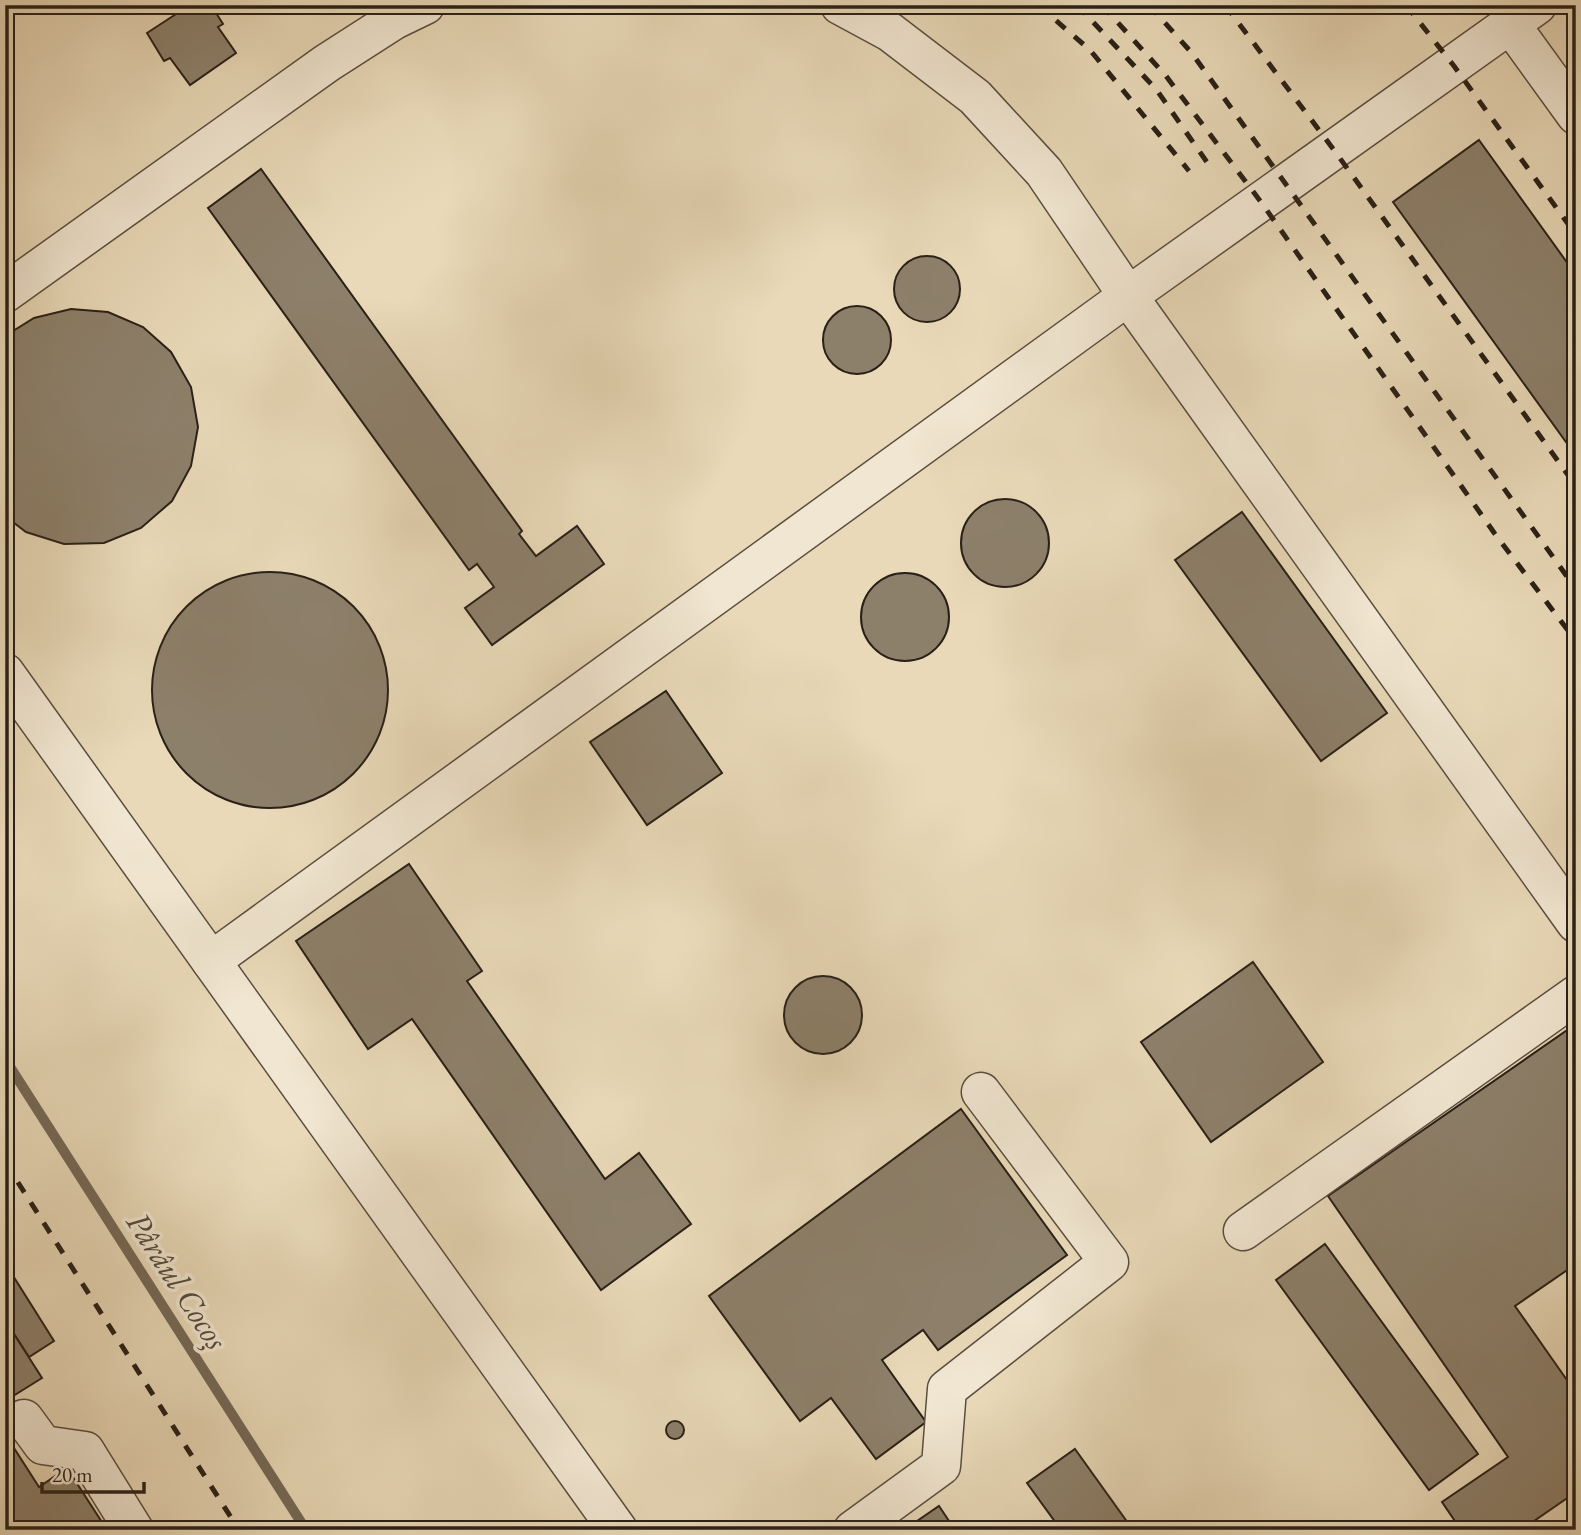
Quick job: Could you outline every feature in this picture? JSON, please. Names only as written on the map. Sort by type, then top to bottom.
[{"type":"lane","points":[[5,293],[327,63],[394,20],[425,5]]},
{"type":"lane","points":[[840,5],[891,32],[975,97],[1044,172],[1128,296],[1576,923]]},
{"type":"lane","points":[[211,961],[1128,296],[1524,15],[1576,115]]},
{"type":"lane","points":[[5,673],[618,1530]]},
{"type":"lane","points":[[1243,1231],[1576,995]]},
{"type":"lane","points":[[853,1530],[941,1466],[947,1389],[1109,1262],[981,1092]]},
{"type":"lane","points":[[24,1419],[43,1445],[85,1451],[134,1530]]},
{"type":"building","points":[[190,5],[211,5],[223,24],[218,27],[236,53],[190,85],[170,58],[164,61],[147,33]]},
{"type":"building","points":[[1479,140],[1576,275],[1576,456],[1393,202]]},
{"type":"building","points":[[261,169],[522,531],[519,534],[536,556],[577,526],[604,564],[492,645],[465,608],[494,587],[477,564],[469,570],[208,208]]},
{"type":"building","points":[[920,256],[934,256],[946,261],[955,270],[960,289],[958,302],[951,313],[934,322],[920,322],[908,317],[899,308],[894,296],[894,282],[899,270],[908,261]]},
{"type":"building","points":[[857,306],[870,309],[881,316],[888,327],[891,340],[888,353],[881,364],[870,371],[857,374],[844,371],[833,364],[826,353],[823,340],[826,327],[833,316],[844,309]]},
{"type":"building","points":[[71,309],[108,312],[143,327],[171,352],[191,387],[198,427],[191,466],[172,501],[141,528],[104,543],[64,544],[26,532],[5,516],[5,336],[34,318]]},
{"type":"building","points":[[1005,499],[1022,503],[1036,512],[1045,526],[1049,543],[1045,560],[1036,574],[1022,583],[1005,587],[988,583],[974,574],[965,560],[961,543],[965,526],[974,512],[988,503]]},
{"type":"building","points":[[1242,512],[1387,713],[1321,761],[1175,560]]},
{"type":"building","points":[[270,572],[293,574],[326,586],[345,599],[361,615],[374,634],[383,656],[388,690],[386,713],[374,746],[361,765],[345,781],[326,794],[304,803],[270,808],[247,806],[214,794],[195,781],[179,765],[166,746],[157,724],[152,690],[154,667],[166,634],[179,615],[195,599],[214,586],[236,577]]},
{"type":"building","points":[[905,573],[922,577],[936,586],[945,600],[949,617],[945,634],[936,648],[922,657],[905,661],[888,657],[874,648],[865,634],[861,617],[865,600],[874,586],[888,577]]},
{"type":"building","points":[[666,691],[722,773],[647,825],[590,742]]},
{"type":"building","points":[[409,864],[482,971],[467,981],[605,1179],[639,1153],[691,1224],[601,1290],[412,1019],[368,1049],[296,941]]},
{"type":"building","points":[[1253,962],[1323,1062],[1211,1142],[1141,1042]]},
{"type":"building","points":[[815,976],[831,976],[845,982],[856,993],[862,1007],[862,1023],[856,1037],[845,1048],[831,1054],[815,1054],[801,1048],[790,1037],[784,1023],[784,1007],[790,993],[801,982]]},
{"type":"building","points":[[1576,1024],[1576,1264],[1515,1306],[1576,1393],[1576,1492],[1521,1530],[1461,1530],[1442,1502],[1508,1457],[1328,1196]]},
{"type":"building","points":[[961,1109],[1067,1255],[938,1350],[923,1330],[882,1360],[926,1422],[876,1459],[831,1398],[800,1421],[709,1296]]},
{"type":"building","points":[[1325,1244],[1478,1454],[1429,1490],[1276,1280]]},
{"type":"building","points":[[5,1263],[54,1341],[29,1357],[5,1320]]},
{"type":"building","points":[[5,1320],[42,1378],[5,1401]]},
{"type":"building","points":[[675,1421],[681,1424],[684,1430],[681,1436],[675,1439],[669,1436],[666,1430],[669,1424]]},
{"type":"building","points":[[5,1434],[39,1487],[67,1468],[107,1530],[5,1530]]},
{"type":"building","points":[[1075,1449],[1133,1530],[1061,1530],[1027,1483]]},
{"type":"building","points":[[939,1506],[955,1530],[904,1530]]},
{"type":"waterway","name":"Pârâul Cocoș","points":[[5,1059],[306,1530]]},
{"type":"railway","points":[[1038,5],[1090,50],[1189,171]]},
{"type":"railway","points":[[1077,5],[1156,89],[1211,168]]},
{"type":"railway","points":[[1102,5],[1166,76],[1261,202],[1495,534],[1576,641]]},
{"type":"railway","points":[[1149,5],[1191,52],[1576,589]]},
{"type":"railway","points":[[1225,5],[1334,150],[1576,486]]},
{"type":"railway","points":[[1406,5],[1454,66],[1576,235]]},
{"type":"railway","points":[[5,1162],[239,1530]]}]
